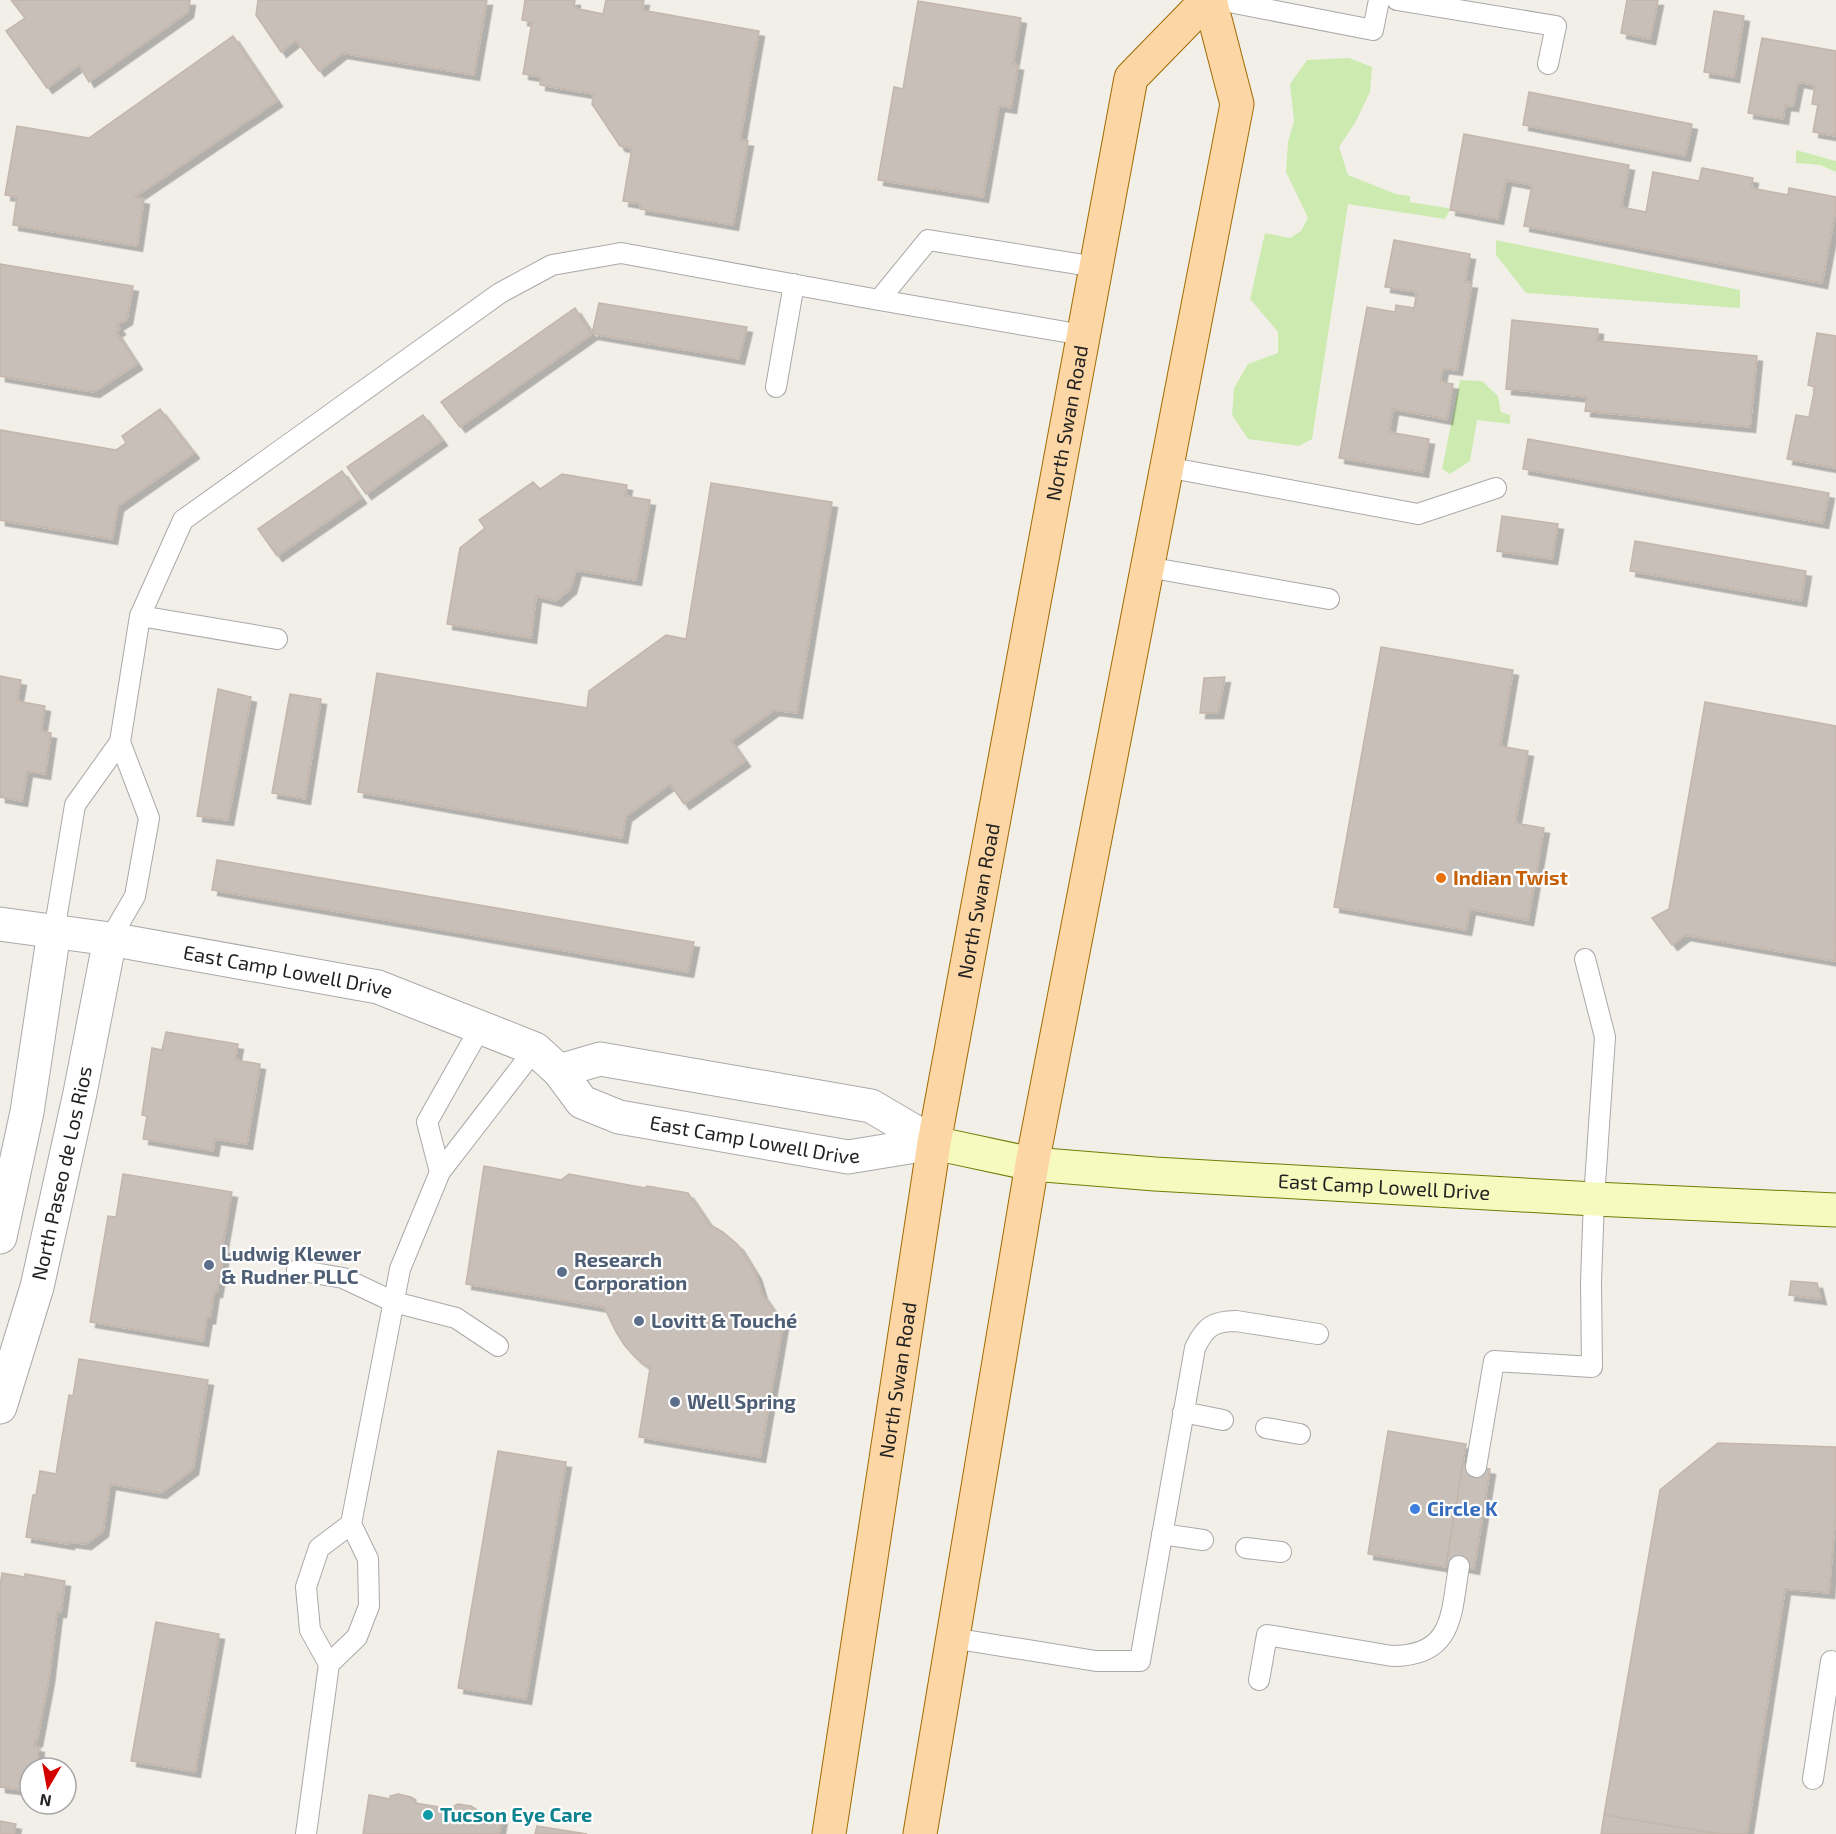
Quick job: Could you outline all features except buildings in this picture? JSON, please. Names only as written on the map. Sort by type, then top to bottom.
[{"type":"main road","name":"North Swan Road","points":[[829,1834],[934,1143],[1131,78],[1208,0],[1237,104],[1032,1164],[920,1834]]},
{"type":"main road","name":"East Camp Lowell Drive","points":[[934,1143],[1032,1164],[1155,1174],[1836,1210]]},
{"type":"street","name":"East Camp Lowell Drive","points":[[0,924],[110,939],[378,987],[535,1049],[559,1071],[582,1102],[619,1117],[848,1157],[934,1143]]},
{"type":"street","points":[[0,1237],[27,1112],[54,932]]},
{"type":"street","name":"North Paseo de Los Rios","points":[[0,1407],[37,1287],[80,1093],[110,939]]},
{"type":"street","name":"East Camp Lowell Drive","points":[[559,1071],[600,1059],[871,1106],[934,1143]]},
{"type":"lane","points":[[1220,0],[1373,30],[1379,0]]},
{"type":"lane","points":[[1397,0],[1556,26],[1548,64]]},
{"type":"lane","points":[[879,300],[928,240],[1096,267]]},
{"type":"lane","points":[[54,932],[75,805],[120,742],[140,616],[183,520],[500,293],[552,265],[621,253],[1083,335]]},
{"type":"lane","points":[[776,387],[794,284]]},
{"type":"lane","points":[[1166,467],[1418,514],[1496,488]]},
{"type":"lane","points":[[1147,567],[1329,599]]},
{"type":"lane","points":[[140,616],[277,639]]},
{"type":"lane","points":[[110,939],[135,896],[149,818],[120,742]]},
{"type":"lane","points":[[1476,1467],[1494,1361],[1592,1367],[1591,1282],[1594,1199],[1605,1037],[1585,959]]},
{"type":"lane","points":[[440,1172],[427,1122],[480,1028]]},
{"type":"lane","points":[[329,1664],[357,1637],[369,1606],[368,1559],[351,1524],[400,1269],[440,1172],[535,1049]]},
{"type":"lane","points":[[297,1270],[343,1278],[394,1302],[456,1318],[498,1347]]},
{"type":"lane","points":[[952,1638],[1096,1661],[1140,1661],[1183,1412],[1195,1348],[1201,1335],[1211,1325],[1225,1321],[1318,1334]]},
{"type":"lane","points":[[1183,1412],[1223,1420]]},
{"type":"lane","points":[[1266,1428],[1300,1434]]},
{"type":"lane","points":[[306,1834],[329,1664],[310,1630],[306,1587],[319,1548],[351,1524]]},
{"type":"lane","points":[[1162,1534],[1203,1540]]},
{"type":"lane","points":[[1246,1548],[1281,1552]]},
{"type":"lane","points":[[1259,1680],[1267,1635],[1392,1656],[1407,1656],[1422,1652],[1434,1645],[1444,1634],[1450,1622],[1459,1566]]},
{"type":"lane","points":[[1813,1779],[1831,1661]]},
{"type":"green space","points":[[1349,58],[1372,67],[1370,92],[1355,123],[1339,147],[1348,175],[1396,194],[1410,196],[1410,202],[1450,210],[1445,219],[1348,204],[1312,439],[1299,446],[1248,439],[1232,415],[1234,388],[1248,364],[1278,353],[1278,332],[1250,299],[1265,233],[1290,238],[1301,231],[1308,218],[1286,172],[1288,142],[1294,121],[1290,84],[1307,60]]},
{"type":"green space","points":[[1796,150],[1836,161],[1836,172],[1820,165],[1796,163]]},
{"type":"green space","points":[[1496,240],[1740,290],[1740,308],[1526,293],[1496,255]]},
{"type":"green space","points":[[1460,380],[1482,381],[1498,396],[1501,412],[1510,415],[1510,424],[1477,420],[1470,461],[1450,474],[1442,469]]},
{"type":"place","name":"Indian Twist","points":[[1441,878]]},
{"type":"place","name":"Ludwig Klewer & Rudner PLLC","points":[[209,1265]]},
{"type":"place","name":"Research Corporation","points":[[562,1272]]},
{"type":"place","name":"Lovitt & Touché","points":[[639,1321]]},
{"type":"place","name":"Well Spring","points":[[675,1402]]},
{"type":"place","name":"Circle K","points":[[1415,1509]]},
{"type":"place","name":"Tucson Eye Care","points":[[428,1815]]}]
